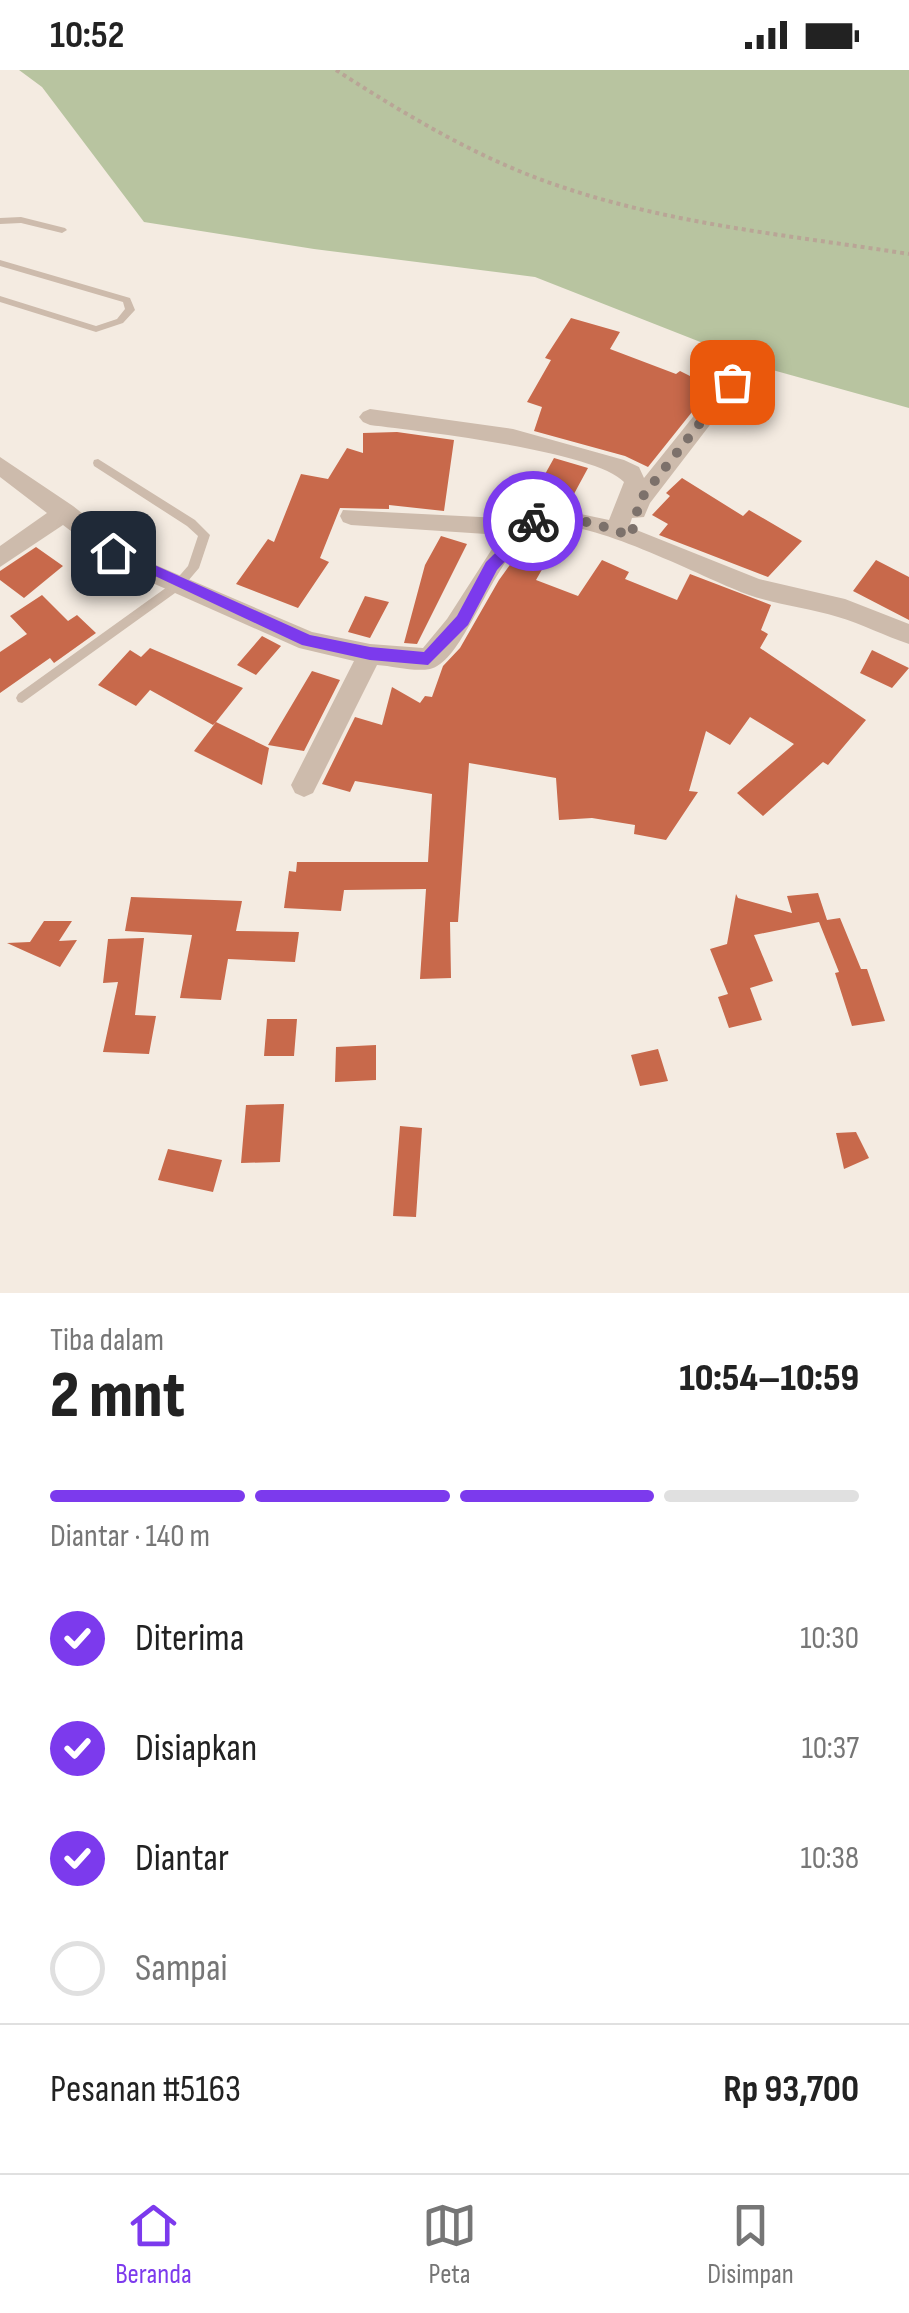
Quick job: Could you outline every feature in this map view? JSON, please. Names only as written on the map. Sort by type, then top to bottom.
[{"type":"street","points":[[623,533],[640,500],[732,382]]},
{"type":"street","points":[[370,417],[513,437],[632,473],[636,482],[623,533]]},
{"type":"street","points":[[0,465],[113,553],[308,641],[370,654],[428,659],[462,621],[492,566],[524,528],[546,517],[623,533],[753,587],[843,609],[909,634]]},
{"type":"street","points":[[0,558],[65,512]]},
{"type":"street","points":[[351,516],[524,528]]},
{"type":"street","points":[[304,785],[370,654]]},
{"type":"lane","points":[[0,222],[20,220],[62,230]]},
{"type":"lane","points":[[0,263],[127,300],[130,310],[120,321],[96,329],[0,299]]},
{"type":"lane","points":[[22,698],[178,585],[193,568],[204,535],[98,463]]},
{"type":"path","points":[[336,70],[419,124],[514,169],[568,188],[679,218],[909,254]]},
{"type":"green space","points":[[19,70],[909,70],[909,408],[769,369],[535,277],[314,249],[144,222],[42,87]]},
{"type":"building","points":[[571,318],[620,332],[610,349],[676,374],[680,371],[712,387],[648,467],[625,456],[534,431],[542,407],[527,402],[551,360],[545,358]]},
{"type":"building","points":[[397,432],[454,440],[444,511],[389,505],[389,509],[340,508],[320,558],[329,562],[298,608],[236,584],[268,539],[274,542],[301,474],[328,479],[347,448],[363,453],[363,433]]},
{"type":"building","points":[[554,458],[588,468],[568,505],[534,494]]},
{"type":"building","points":[[682,478],[743,516],[749,510],[802,541],[768,577],[659,535],[668,524],[652,515]]},
{"type":"building","points":[[441,536],[467,544],[417,644],[404,643],[425,565]]},
{"type":"building","points":[[527,541],[552,552],[536,580],[578,596],[602,560],[629,572],[625,579],[677,600],[690,574],[771,605],[761,630],[768,634],[760,648],[866,720],[828,765],[823,762],[763,816],[737,793],[794,744],[750,717],[730,745],[706,731],[689,791],[698,792],[666,840],[634,834],[635,825],[592,818],[559,820],[556,778],[469,763],[458,922],[450,922],[451,978],[420,979],[426,889],[344,890],[341,911],[284,908],[289,871],[296,872],[297,862],[428,862],[432,794],[355,781],[350,792],[322,784],[355,717],[382,725],[392,687],[420,703],[425,696],[432,697],[443,666],[460,648],[499,580]]},
{"type":"building","points":[[36,547],[63,566],[24,598],[0,580],[0,571]]},
{"type":"building","points":[[876,560],[909,577],[909,620],[853,591]]},
{"type":"building","points":[[42,595],[68,621],[77,615],[96,633],[54,663],[50,658],[0,693],[0,652],[27,634],[10,616]]},
{"type":"building","points":[[365,596],[389,602],[370,638],[348,632]]},
{"type":"building","points":[[262,636],[281,646],[256,675],[237,665]]},
{"type":"building","points":[[150,648],[243,688],[213,725],[150,690],[136,706],[98,685],[130,650],[141,657]]},
{"type":"building","points":[[872,650],[909,668],[892,688],[860,673]]},
{"type":"building","points":[[312,671],[340,680],[304,751],[268,745]]},
{"type":"building","points":[[216,722],[269,748],[262,785],[194,751]]},
{"type":"building","points":[[818,893],[827,920],[840,918],[861,969],[867,969],[885,1021],[852,1026],[835,973],[839,972],[819,922],[754,935],[773,981],[750,988],[762,1020],[729,1028],[718,997],[728,994],[710,949],[727,944],[736,894],[738,898],[792,913],[787,896]]},
{"type":"building","points":[[131,897],[242,901],[236,931],[299,932],[295,962],[228,959],[221,1000],[180,998],[192,935],[125,931]]},
{"type":"building","points":[[44,921],[72,921],[59,941],[77,940],[60,967],[7,943],[30,942]]},
{"type":"building","points":[[144,938],[135,1015],[156,1016],[149,1054],[103,1052],[118,982],[103,983],[108,939]]},
{"type":"building","points":[[267,1019],[297,1019],[294,1056],[264,1056]]},
{"type":"building","points":[[376,1045],[376,1080],[335,1082],[336,1047]]},
{"type":"building","points":[[658,1049],[668,1081],[640,1086],[631,1055]]},
{"type":"building","points":[[284,1104],[280,1162],[241,1163],[246,1105]]},
{"type":"building","points":[[400,1126],[422,1128],[416,1217],[393,1216]]},
{"type":"building","points":[[856,1132],[869,1158],[844,1169],[836,1133]]},
{"type":"building","points":[[168,1149],[222,1160],[213,1192],[158,1180]]},
{"type":"way so far","points":[[533,521],[546,517],[570,520],[631,536],[640,500],[732,382]]},
{"type":"route","points":[[113,553],[308,641],[370,654],[428,659],[462,621],[492,566],[533,521]]}]
